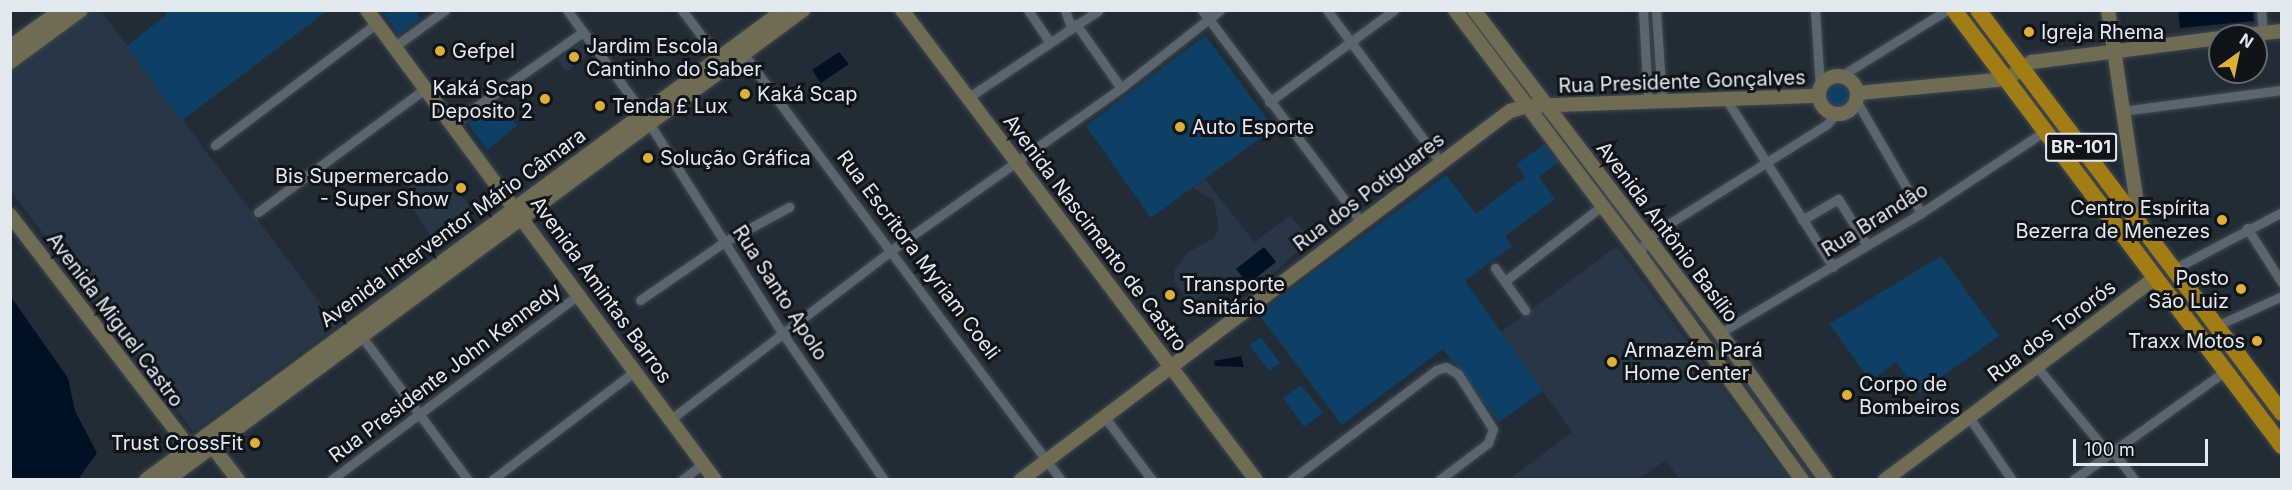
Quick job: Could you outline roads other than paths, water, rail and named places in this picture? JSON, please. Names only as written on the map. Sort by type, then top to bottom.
[{"type":"highway","name":"BR-101","points":[[1954,10],[2008,78],[2045,131],[2282,446]]},
{"type":"highway","name":"BR-101","points":[[1978,10],[2282,413]]},
{"type":"main road","points":[[10,62],[52,25],[61,10]]},
{"type":"main road","points":[[10,47],[81,10]]},
{"type":"main road","name":"Avenida Amintas Barros","points":[[367,10],[519,211],[715,480]]},
{"type":"main road","name":"Avenida Interventor Mário Câmara","points":[[646,118],[718,58],[784,10]]},
{"type":"main road","name":"Avenida Interventor Mário Câmara","points":[[146,480],[195,449],[646,118],[744,55],[803,10]]},
{"type":"main road","name":"Avenida Nascimento de Castro","points":[[902,10],[1017,164],[1022,178],[1256,480]]},
{"type":"main road","name":"Avenida Antônio Basílio","points":[[1455,10],[1603,205],[1802,480]]},
{"type":"main road","points":[[2108,10],[2140,227]]},
{"type":"main road","name":"Avenida Antônio Basílio","points":[[1480,13],[1547,106],[1720,333],[1826,480]]},
{"type":"main road","points":[[1857,98],[1852,82],[1841,76],[1828,78],[1819,92],[1826,110],[1836,114],[1846,113],[1857,98],[2008,78],[2022,66],[2032,62],[2208,39]]},
{"type":"main road","name":"Rua Presidente Gonçalves","points":[[1547,106],[1726,99],[1819,92]]},
{"type":"main road","name":"Rua dos Potiguares","points":[[1021,480],[1046,458],[1169,365],[1510,111],[1527,106],[1547,106]]},
{"type":"main road","name":"Avenida Interventor Mário Câmara","points":[[167,480],[195,449],[213,446],[519,211]]},
{"type":"main road","name":"Avenida Miguel Castro","points":[[10,214],[195,449]]},
{"type":"main road","name":"Rua dos Tororós","points":[[1885,480],[2155,278]]},
{"type":"main road","points":[[213,446],[238,480]]},
{"type":"street","points":[[394,47],[445,10]]},
{"type":"street","name":"Rua Santo Apolo","points":[[567,10],[646,118],[783,334],[884,480]]},
{"type":"street","points":[[682,10],[718,58]]},
{"type":"street","points":[[1028,10],[1049,41]]},
{"type":"street","points":[[1065,10],[1073,26],[1121,88]]},
{"type":"street","points":[[969,97],[1049,41],[1099,10]]},
{"type":"street","points":[[1202,10],[1361,222]]},
{"type":"street","points":[[671,419],[893,249],[1017,164],[1121,88],[1220,10]]},
{"type":"street","points":[[1327,10],[1441,162]]},
{"type":"street","points":[[1269,102],[1351,44],[1394,10]]},
{"type":"street","points":[[1643,10],[1648,101]]},
{"type":"street","points":[[1656,10],[1662,101]]},
{"type":"street","points":[[1815,10],[1819,92]]},
{"type":"street","points":[[1841,76],[1947,10]]},
{"type":"street","points":[[1470,29],[1480,13]]},
{"type":"street","points":[[215,145],[377,24]]},
{"type":"street","points":[[453,123],[583,32]]},
{"type":"street","name":"Rua Escritora Myriam Coeli","points":[[744,55],[893,249],[1061,480]]},
{"type":"street","points":[[258,212],[426,88]]},
{"type":"street","points":[[2122,111],[2282,90]]},
{"type":"street","points":[[1857,98],[1921,213]]},
{"type":"street","points":[[1726,99],[1833,267]]},
{"type":"street","points":[[1639,254],[1647,239],[1767,163],[1836,114]]},
{"type":"street","name":"Rua Brandâo","points":[[1720,333],[1921,213],[2045,131]]},
{"type":"street","points":[[1802,220],[1835,200],[1844,205],[1867,245]]},
{"type":"street","points":[[1505,281],[1603,205]]},
{"type":"street","points":[[640,300],[726,242],[789,207]]},
{"type":"street","points":[[2172,270],[2247,228],[2282,212]]},
{"type":"street","points":[[2247,228],[2282,283]]},
{"type":"street","points":[[1495,268],[1525,310]]},
{"type":"street","name":"Rua Presidente John Kennedy","points":[[331,480],[580,294]]},
{"type":"street","points":[[2216,326],[2282,296]]},
{"type":"street","points":[[360,334],[468,480]]},
{"type":"street","points":[[2037,367],[2135,480]]},
{"type":"street","points":[[1291,480],[1441,368],[1458,374],[1491,425],[1488,443],[1439,480]]},
{"type":"street","points":[[495,479],[635,371]]},
{"type":"street","points":[[2073,480],[2110,451],[2225,371]]},
{"type":"street","points":[[1103,415],[1152,480]]},
{"type":"street","points":[[1969,417],[2011,479]]},
{"type":"street","points":[[682,480],[704,463]]},
{"type":"place","name":"Igreja Rhema","points":[[2029,32]]},
{"type":"place","name":"Gefpel","points":[[440,51]]},
{"type":"place","name":"Jardim Escola Cantinho do Saber","points":[[574,57]]},
{"type":"place","name":"Kaká Scap","points":[[745,94]]},
{"type":"place","name":"Kaká Scap Deposito 2","points":[[545,99]]},
{"type":"place","name":"Tenda £ Lux","points":[[600,106]]},
{"type":"place","name":"Auto Esporte","points":[[1180,127]]},
{"type":"place","name":"Solução Gráfica","points":[[648,158]]},
{"type":"place","name":"Bis Supermercado - Super Show","points":[[461,188]]},
{"type":"place","name":"Centro Espírita Bezerra de Menezes","points":[[2222,220]]},
{"type":"place","name":"Posto São Luiz","points":[[2241,289]]},
{"type":"place","name":"Transporte Sanitário","points":[[1170,295]]},
{"type":"place","name":"Traxx Motos","points":[[2257,341]]},
{"type":"place","name":"Armazém Pará Home Center","points":[[1612,362]]},
{"type":"place","name":"Corpo de Bombeiros","points":[[1847,395]]},
{"type":"place","name":"Trust CrossFit","points":[[255,443]]}]
